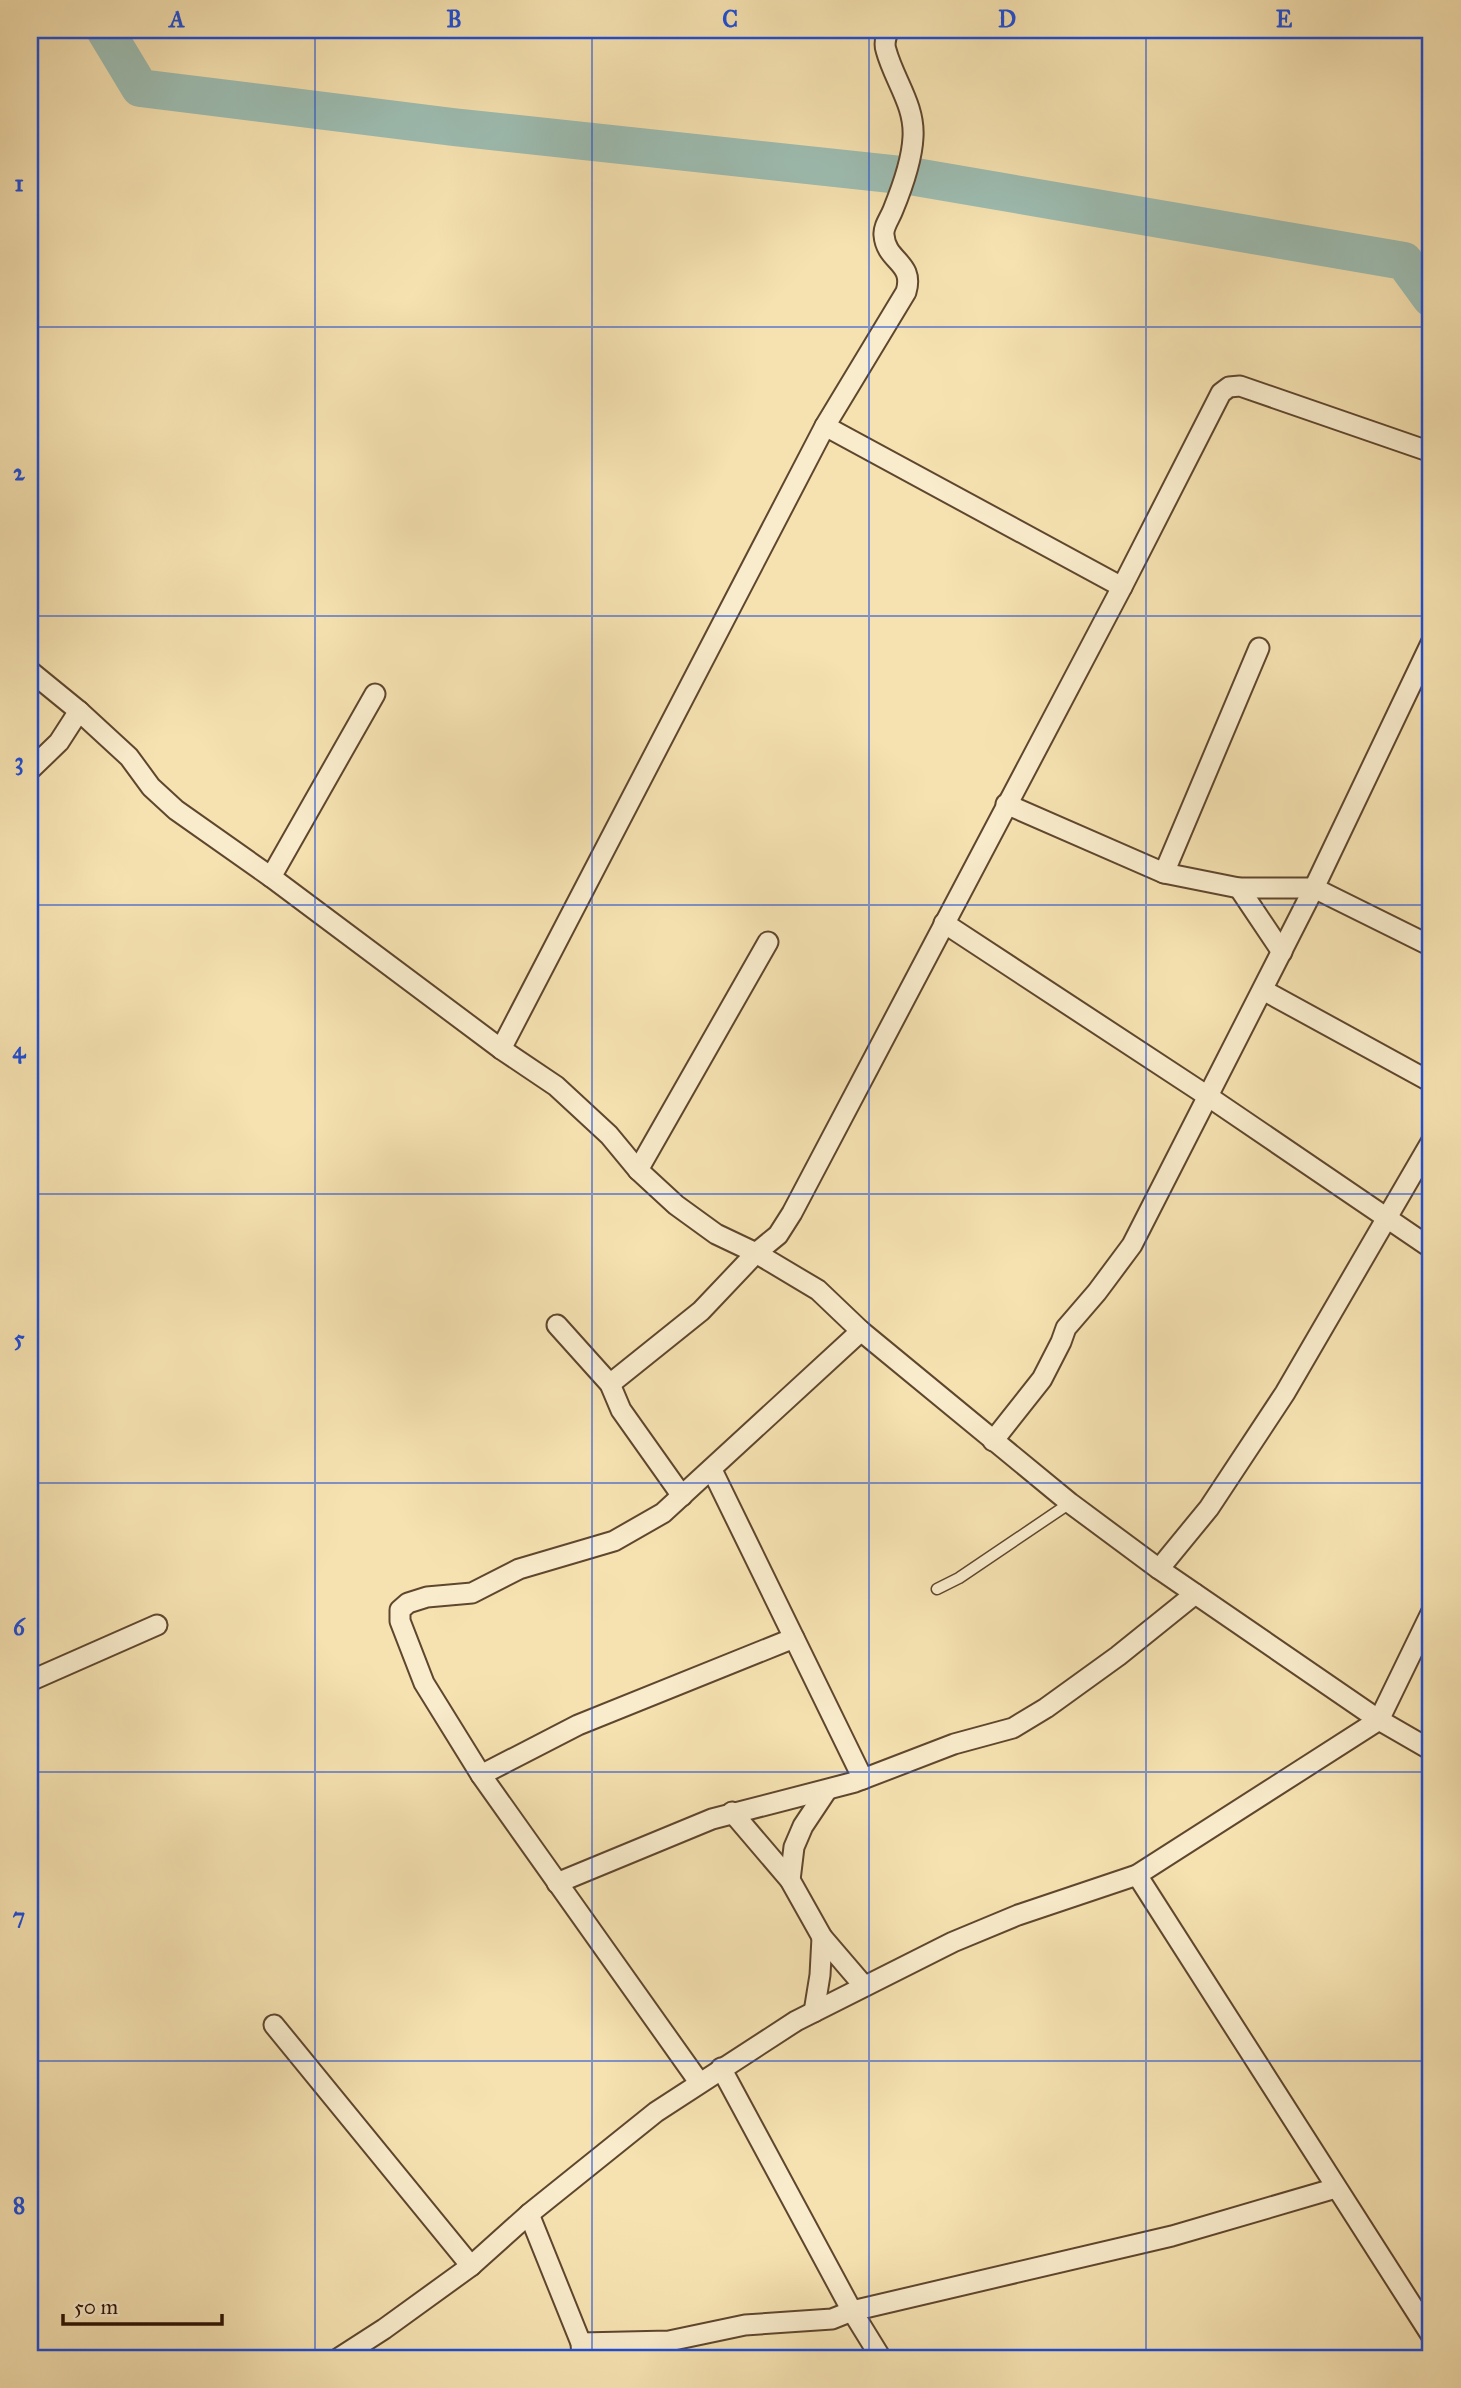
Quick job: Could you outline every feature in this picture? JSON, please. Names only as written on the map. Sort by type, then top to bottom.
[{"type":"street","points":[[501,1049],[825,426],[900,304],[909,282],[907,272],[891,254],[883,232],[908,166],[914,138],[906,96],[885,48],[889,30]]},
{"type":"street","points":[[610,1384],[701,1311],[756,1253],[778,1235],[792,1213],[1122,587],[1221,393],[1229,387],[1240,386],[1431,452]]},
{"type":"street","points":[[825,426],[1122,587]]},
{"type":"street","points":[[993,1441],[1042,1379],[1062,1342],[1066,1328],[1132,1245],[1314,888],[1431,643]]},
{"type":"street","points":[[1164,873],[1259,648]]},
{"type":"street","points":[[30,671],[129,757],[150,787],[176,810],[271,877],[501,1049],[556,1086],[676,1205],[716,1234],[756,1253],[818,1290],[862,1331],[1070,1503],[1158,1569],[1379,1720],[1431,1750]]},
{"type":"street","points":[[271,877],[375,694]]},
{"type":"street","points":[[30,770],[59,742],[79,711]]},
{"type":"street","points":[[1006,804],[1164,873],[1239,888],[1314,888],[1431,946]]},
{"type":"street","points":[[1239,888],[1282,952]]},
{"type":"street","points":[[944,923],[1209,1097],[1431,1248]]},
{"type":"street","points":[[638,1170],[768,942]]},
{"type":"street","points":[[1263,990],[1431,1082]]},
{"type":"street","points":[[1158,1569],[1209,1508],[1270,1416],[1389,1219],[1431,1142]]},
{"type":"street","points":[[557,1325],[610,1384],[621,1410],[682,1496]]},
{"type":"street","points":[[699,2082],[481,1775],[424,1683],[400,1622],[400,1610],[408,1603],[426,1597],[472,1593],[519,1569],[614,1541],[663,1513],[862,1331]]},
{"type":"street","points":[[712,1470],[863,1779]]},
{"type":"street","points":[[557,1883],[732,1812],[827,1790],[954,1744],[1013,1728],[1046,1708],[1118,1656],[1195,1594]]},
{"type":"street","points":[[339,2358],[471,2266],[529,2214],[656,2112],[721,2068],[814,2012],[953,1942],[1018,1915],[1137,1875],[1379,1720],[1431,1613]]},
{"type":"street","points":[[30,1681],[157,1625]]},
{"type":"street","points":[[481,1775],[578,1725],[794,1638]]},
{"type":"street","points":[[790,1880],[794,1847],[827,1790]]},
{"type":"street","points":[[732,1812],[790,1880],[822,1937],[864,1986]]},
{"type":"street","points":[[1137,1875],[1336,2188],[1422,2305],[1431,2335]]},
{"type":"street","points":[[814,2012],[822,1937]]},
{"type":"street","points":[[274,2025],[471,2266]]},
{"type":"street","points":[[721,2068],[852,2311],[881,2358]]},
{"type":"street","points":[[529,2214],[581,2351],[669,2341],[745,2325],[832,2319],[852,2311],[1172,2236],[1336,2188]]},
{"type":"lane","points":[[937,1589],[960,1578],[1070,1503]]},
{"type":"waterway","points":[[105,30],[140,88],[453,127],[910,176],[1404,261],[1431,298]]}]
